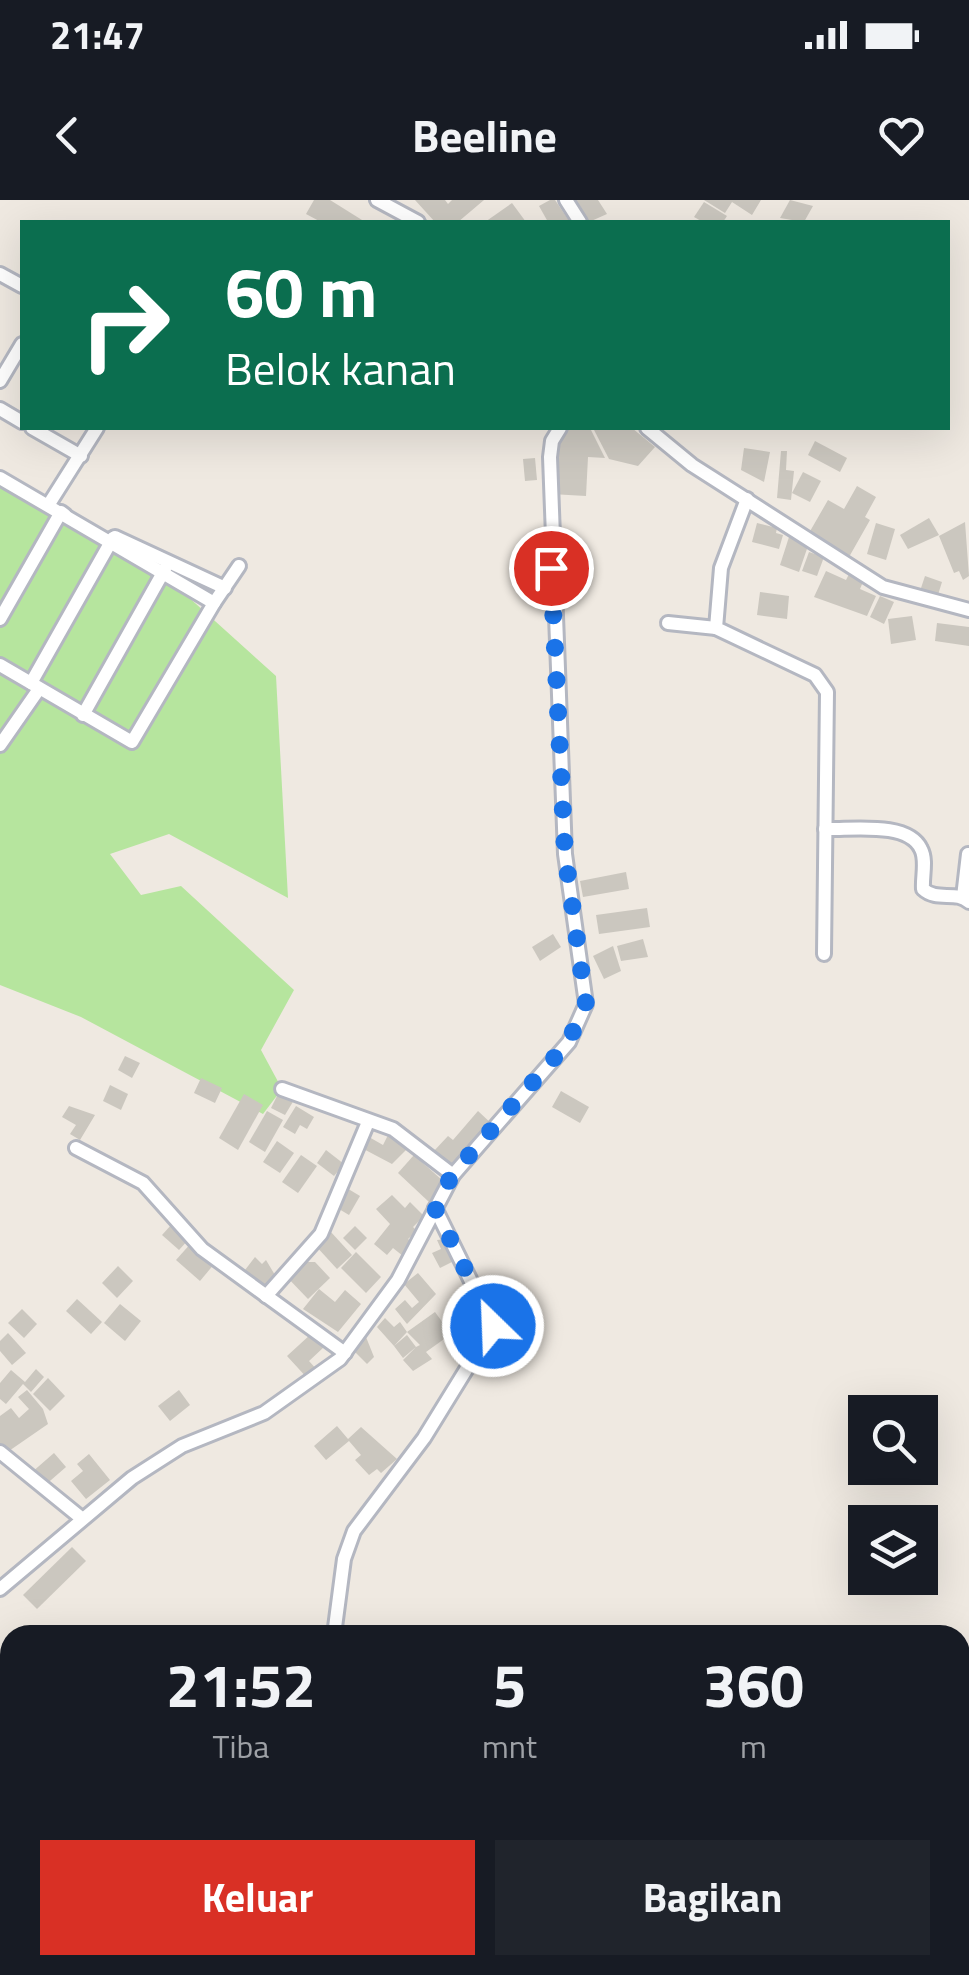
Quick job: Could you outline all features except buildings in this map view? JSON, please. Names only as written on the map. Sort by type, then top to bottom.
[{"type":"street","points":[[377,200],[414,220]]},
{"type":"street","points":[[0,381],[20,351]]},
{"type":"street","points":[[35,430],[80,456]]},
{"type":"street","points":[[0,619],[80,456],[97,430]]},
{"type":"street","points":[[0,1589],[80,1516],[182,1446],[264,1413],[310,1384],[345,1353],[398,1280],[452,1175],[568,1042],[586,1004],[565,854],[551,568],[550,457],[552,441],[559,430]]},
{"type":"street","points":[[649,430],[692,465],[883,587],[969,610]]},
{"type":"street","points":[[2,485],[55,508],[166,568],[225,588]]},
{"type":"street","points":[[716,628],[721,568],[746,499]]},
{"type":"street","points":[[3,740],[112,540]]},
{"type":"street","points":[[0,665],[128,743],[135,740],[239,566]]},
{"type":"street","points":[[166,568],[214,603]]},
{"type":"street","points":[[83,715],[166,568]]},
{"type":"street","points":[[668,624],[716,628],[742,637],[823,684],[827,692],[824,954]]},
{"type":"street","points":[[825,830],[898,832],[911,837],[924,857],[923,888],[936,897],[966,899],[968,854]]},
{"type":"street","points":[[282,1090],[393,1129],[452,1175]]},
{"type":"street","points":[[266,1296],[321,1234],[368,1122]]},
{"type":"street","points":[[76,1148],[143,1183],[202,1249],[345,1353]]},
{"type":"street","points":[[335,1625],[344,1559],[354,1531],[424,1438],[493,1326],[435,1208]]},
{"type":"street","points":[[0,1452],[80,1516]]},
{"type":"green space","points":[[0,479],[124,539],[276,676],[288,898],[169,834],[110,854],[141,895],[181,886],[294,990],[261,1050],[282,1089],[263,1114],[81,1017],[0,985]]},
{"type":"route","points":[[493,1326],[490,1313],[435,1208],[452,1175],[568,1042],[586,1004],[565,854],[551,568]]}]
